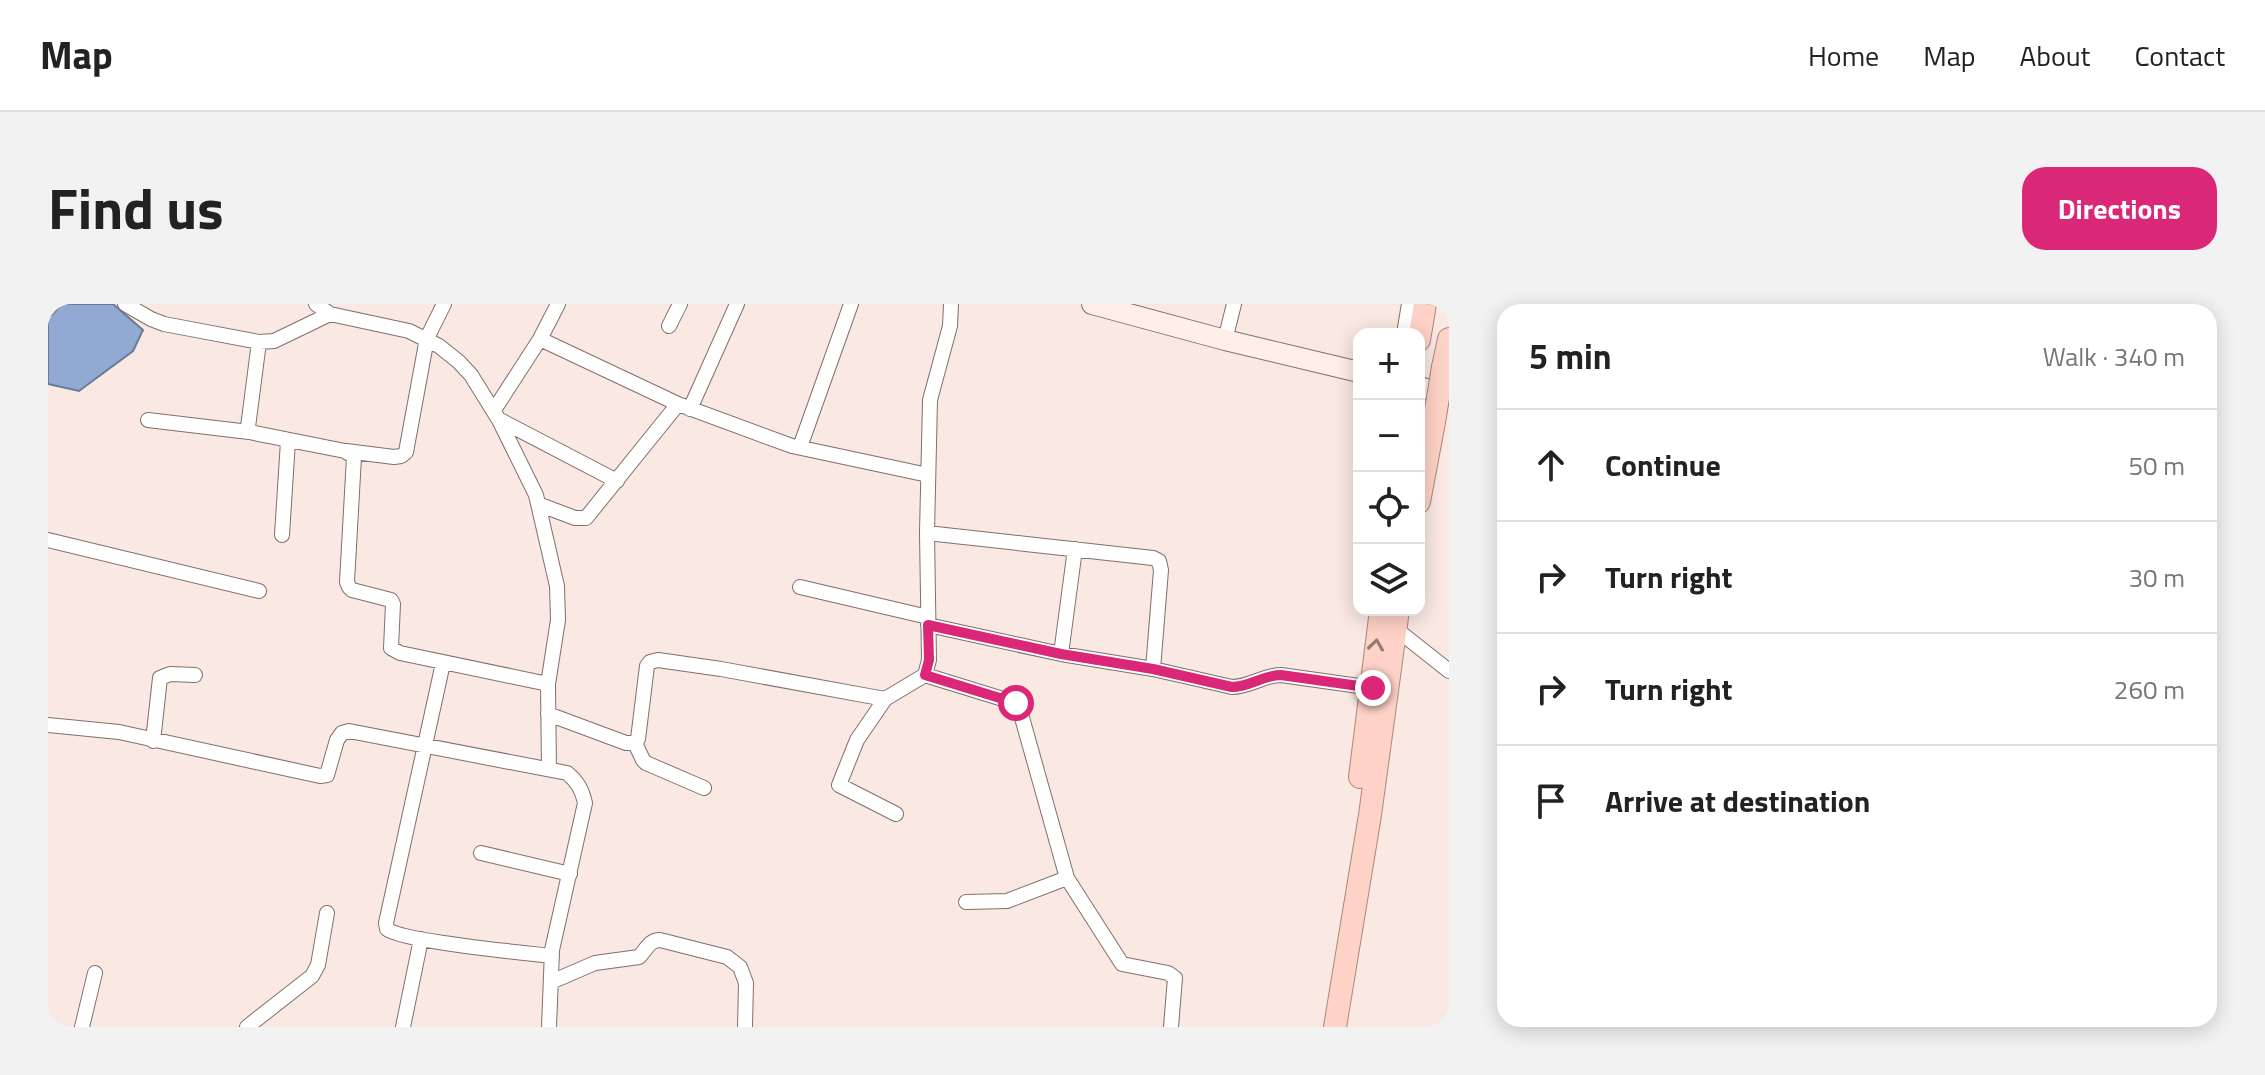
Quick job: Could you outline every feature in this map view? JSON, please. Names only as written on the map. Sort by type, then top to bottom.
[{"type":"highway","points":[[1421,328],[1425,304]]},
{"type":"highway","points":[[1425,472],[1449,339]]},
{"type":"highway","points":[[1321,1027],[1343,899],[1380,616]]},
{"type":"highway","points":[[1335,1027],[1370,815],[1397,620]]},
{"type":"main road","points":[[1092,304],[1145,311],[1225,340],[1353,371]]},
{"type":"main road","points":[[1425,389],[1449,395]]},
{"type":"street","points":[[48,309],[52,304]]},
{"type":"street","points":[[125,304],[164,324],[259,342],[274,341],[330,314]]},
{"type":"street","points":[[316,304],[330,314],[409,331],[427,338],[471,375],[497,415],[536,495],[555,572],[558,620],[548,684],[549,769]]},
{"type":"street","points":[[148,420],[249,432],[345,451],[401,456],[406,452],[427,338],[444,304]]},
{"type":"street","points":[[497,415],[558,304]]},
{"type":"street","points":[[669,326],[680,304]]},
{"type":"street","points":[[538,504],[575,518],[586,518],[684,406],[737,304]]},
{"type":"street","points":[[800,447],[851,304]]},
{"type":"street","points":[[896,814],[839,785],[857,740],[885,699],[925,675],[929,660],[927,533],[930,400],[950,326],[951,304]]},
{"type":"street","points":[[1225,340],[1234,304]]},
{"type":"street","points":[[1407,328],[1411,304]]},
{"type":"street","points":[[540,339],[684,406],[800,447],[928,475]]},
{"type":"street","points":[[249,432],[259,342]]},
{"type":"street","points":[[497,415],[617,481]]},
{"type":"street","points":[[282,535],[288,441]]},
{"type":"street","points":[[345,451],[354,457],[347,582],[357,592],[391,600],[390,644],[396,652],[548,684]]},
{"type":"street","points":[[927,533],[1153,558],[1161,564],[1153,669]]},
{"type":"street","points":[[48,540],[259,591]]},
{"type":"street","points":[[1061,654],[1075,549]]},
{"type":"street","points":[[800,587],[1061,654],[1153,669],[1232,687],[1281,675],[1373,688]]},
{"type":"street","points":[[1397,620],[1449,671]]},
{"type":"street","points":[[635,743],[647,666],[658,660],[885,699]]},
{"type":"street","points":[[443,663],[387,929],[391,933],[421,939],[552,956]]},
{"type":"street","points":[[153,741],[160,678],[170,674],[195,675]]},
{"type":"street","points":[[925,675],[1016,703],[1019,707],[1067,878],[1122,964],[1168,973],[1175,978],[1171,1027]]},
{"type":"street","points":[[548,714],[626,743],[635,743]]},
{"type":"street","points":[[48,725],[106,730],[320,776],[327,775],[342,733],[359,732],[567,773],[583,791],[585,803],[552,956],[549,1026],[559,1027]]},
{"type":"street","points":[[635,743],[646,763],[704,788]]},
{"type":"street","points":[[481,853],[570,874]]},
{"type":"street","points":[[966,902],[1007,901],[1067,878]]},
{"type":"street","points":[[247,1027],[312,976],[318,965],[327,913]]},
{"type":"street","points":[[403,1027],[421,939]]},
{"type":"street","points":[[551,982],[595,963],[639,957],[650,943],[660,940],[734,960],[744,973],[746,983],[745,1027]]},
{"type":"street","points":[[82,1027],[95,973]]},
{"type":"water","points":[[60,304],[113,304],[143,330],[133,351],[79,391],[48,384],[48,316]]},
{"type":"route","points":[[1016,703],[925,675],[929,660],[928,625],[1232,687],[1281,675],[1373,688]]}]
